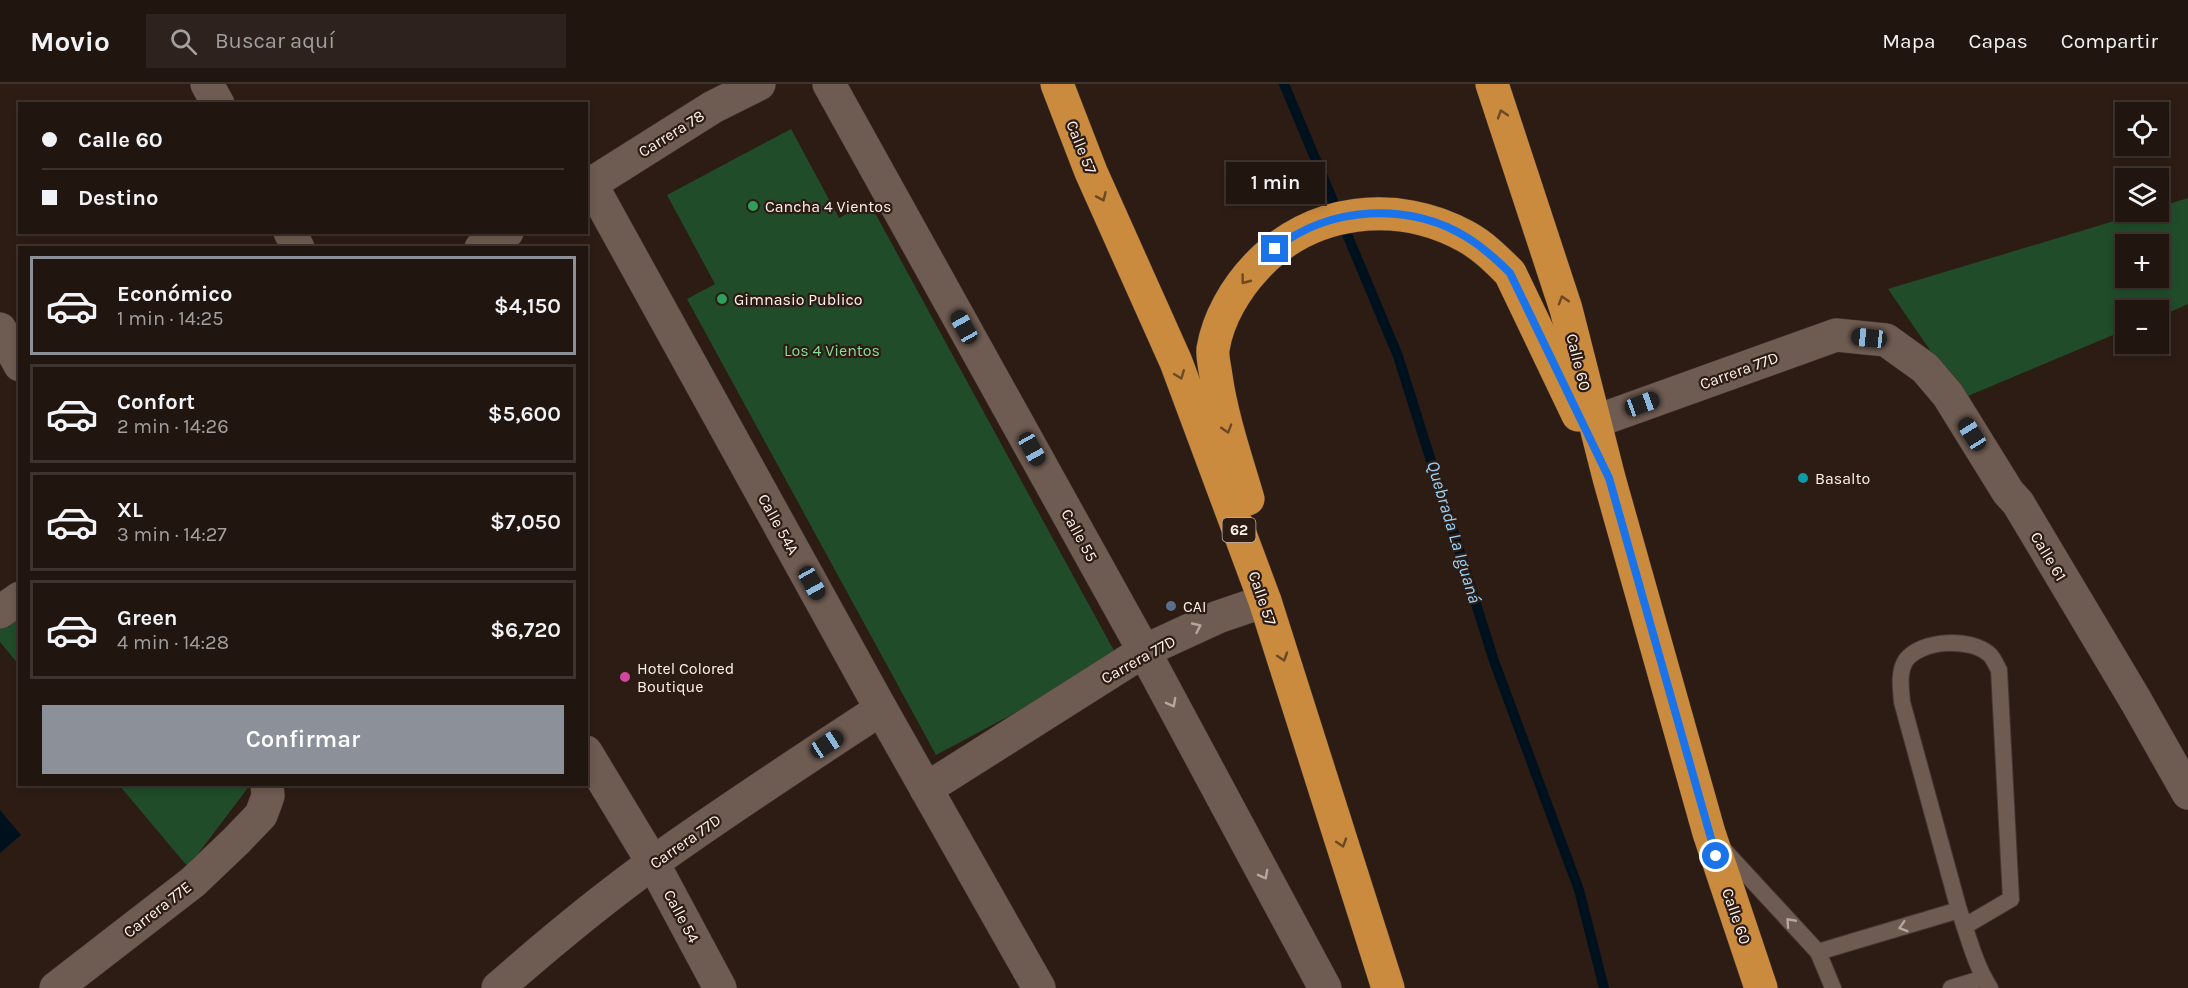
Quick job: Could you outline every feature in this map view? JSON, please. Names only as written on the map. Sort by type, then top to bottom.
[{"type":"highway","name":"Calle 57","points":[[1057,84],[1091,171],[1176,363],[1265,601],[1388,988]]},
{"type":"highway","name":"Calle 60","points":[[1492,84],[1562,297],[1609,478],[1709,833],[1761,988]]},
{"type":"highway","points":[[1265,601],[1257,528],[1221,410],[1212,351],[1227,308],[1246,278],[1285,240],[1309,228],[1335,219],[1362,214],[1389,213],[1416,217],[1434,222],[1467,237],[1493,256],[1510,273],[1609,478]]},
{"type":"street","points":[[207,84],[217,102]]},
{"type":"street","name":"Carrera 78","points":[[589,185],[713,107],[759,84]]},
{"type":"street","name":"Calle 55","points":[[829,84],[1144,651],[1325,988]]},
{"type":"street","name":"Calle 54A","points":[[589,185],[1039,988]]},
{"type":"street","points":[[484,246],[504,234]]},
{"type":"street","points":[[0,329],[18,361]]},
{"type":"street","name":"Carrera 77D","points":[[1594,422],[1836,335],[1886,340]]},
{"type":"street","name":"Calle 61","points":[[1886,340],[1925,368],[1948,395],[2008,492],[2018,503],[2188,793]]},
{"type":"street","points":[[0,612],[18,599]]},
{"type":"street","name":"Carrera 77D","points":[[926,789],[1144,651],[1224,614],[1265,601]]},
{"type":"street","name":"Carrera 77D","points":[[498,988],[534,956],[653,863],[773,779],[881,709]]},
{"type":"street","name":"Calle 54","points":[[588,755],[653,863],[720,988]]},
{"type":"street","name":"Carrera 77E","points":[[56,988],[193,882],[253,825],[266,806],[267,786]]},
{"type":"lane","points":[[1951,988],[1987,983],[1965,926],[1959,910],[1902,702],[1900,681],[1906,661],[1920,650],[1944,642],[1970,645],[1989,654],[1999,670],[2012,899],[1965,926]]},
{"type":"lane","points":[[1709,833],[1818,952],[1833,988]]},
{"type":"lane","points":[[1818,952],[1959,910]]},
{"type":"green space","name":"Los 4 Vientos","points":[[791,129],[839,218],[869,202],[1118,658],[936,755],[687,299],[715,284],[667,195]]},
{"type":"green space","points":[[2188,198],[2188,304],[2169,313],[2169,300],[2115,300],[2115,334],[1963,398],[1888,289],[2115,221],[2169,222],[2169,204]]},
{"type":"green space","points":[[18,607],[18,664],[0,642],[0,621]]},
{"type":"green space","points":[[120,786],[249,786],[188,867]]},
{"type":"water","points":[[0,810],[21,835],[0,853]]},
{"type":"waterway","name":"Quebrada La Iguaná","points":[[1284,84],[1398,356],[1494,661],[1579,890],[1604,988]]},
{"type":"place","name":"Cancha 4 Vientos","points":[[753,206]]},
{"type":"place","name":"Gimnasio Publico","points":[[722,299]]},
{"type":"place","name":"Basalto","points":[[1803,478]]},
{"type":"place","name":"CAI","points":[[1171,606]]},
{"type":"place","name":"Hotel Colored Boutique","points":[[625,677]]},
{"type":"route","points":[[1275,249],[1285,240],[1309,228],[1335,219],[1362,214],[1389,213],[1416,217],[1442,225],[1467,237],[1493,256],[1510,273],[1609,478],[1716,856]]}]
